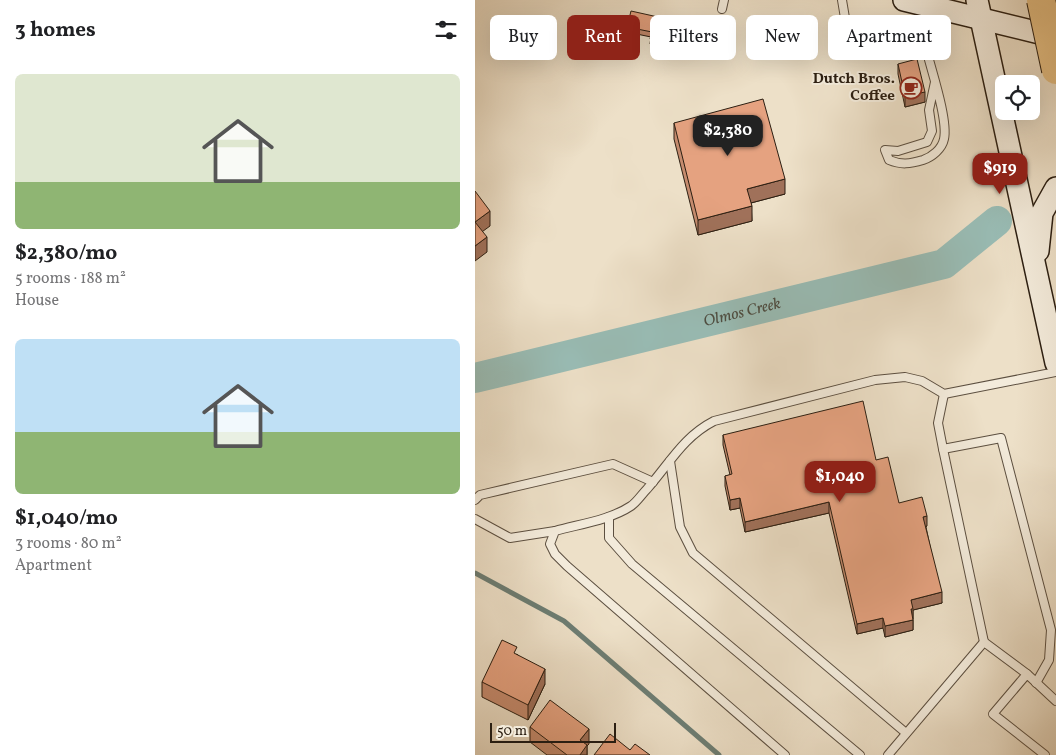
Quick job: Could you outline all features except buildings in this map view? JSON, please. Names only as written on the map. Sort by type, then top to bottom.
[{"type":"highway","points":[[1041,0],[1056,70]]},
{"type":"main road","points":[[904,0],[979,10],[1056,37]]},
{"type":"main road","points":[[979,10],[1037,283],[1056,363]]},
{"type":"main road","points":[[1037,283],[1038,235],[1042,213],[1056,188]]},
{"type":"lane","points":[[722,9],[724,0]]},
{"type":"lane","points":[[843,0],[845,15]]},
{"type":"lane","points":[[929,60],[935,82],[945,130],[944,141],[939,150],[926,159],[899,164],[889,160],[885,150],[897,151],[927,142],[932,131],[929,110],[935,82]]},
{"type":"lane","points":[[475,519],[510,538],[555,531],[609,517],[632,505],[670,462],[682,444],[699,429],[714,421],[875,380],[905,377],[922,382],[944,394],[1056,372]]},
{"type":"lane","points":[[944,394],[938,423],[984,642],[1027,674],[1056,701]]},
{"type":"lane","points":[[943,449],[1001,438],[1051,630],[1049,660],[1036,683]]},
{"type":"lane","points":[[670,462],[680,527],[693,553],[906,733]]},
{"type":"lane","points":[[475,500],[480,495],[613,464],[653,482]]},
{"type":"lane","points":[[609,517],[609,538],[632,564],[859,755]]},
{"type":"lane","points":[[555,531],[550,544],[555,554],[567,566],[785,755]]},
{"type":"lane","points":[[887,755],[984,642]]},
{"type":"lane","points":[[1027,674],[993,714],[1045,755]]},
{"type":"waterway","name":"Olmos Creek","points":[[475,378],[944,264],[997,221]]},
{"type":"waterway","points":[[475,573],[564,621],[719,755]]},
{"type":"place","name":"Dutch Bros. Coffee","points":[[911,88]]}]
